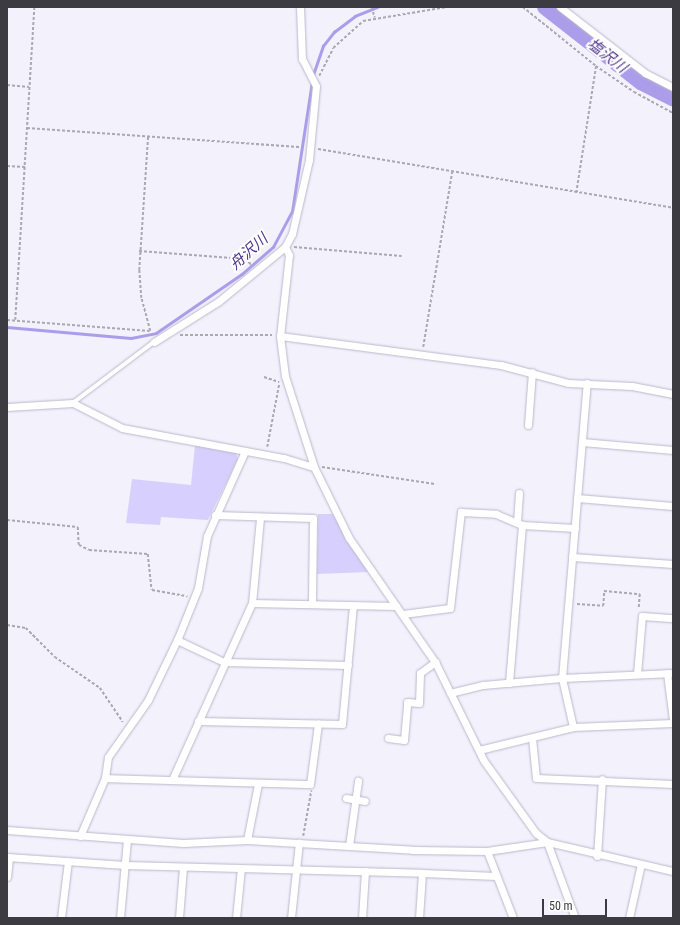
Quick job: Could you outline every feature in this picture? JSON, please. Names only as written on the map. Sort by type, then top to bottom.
[{"type":"street","points":[[154,342],[219,301],[285,247],[300,208],[316,86],[302,59],[300,7]]},
{"type":"street","points":[[560,7],[645,73],[673,87]]},
{"type":"street","points":[[285,247],[289,255],[280,336],[283,381],[314,467],[349,538],[435,662],[479,750],[514,804],[547,842],[575,918]]},
{"type":"street","points":[[280,336],[501,365],[532,372],[568,384],[587,383],[673,394]]},
{"type":"street","points":[[528,425],[532,372]]},
{"type":"street","points":[[574,727],[562,678],[587,383]]},
{"type":"street","points":[[7,407],[73,403],[122,428],[266,455],[314,467]]},
{"type":"street","points":[[582,442],[673,450]]},
{"type":"street","points":[[80,836],[105,778],[108,757],[148,700],[177,640],[194,599],[215,515],[233,484],[245,451]]},
{"type":"street","points":[[509,683],[520,524],[519,493]]},
{"type":"street","points":[[577,498],[673,506]]},
{"type":"street","points":[[403,614],[450,608],[461,512],[496,514],[520,524],[575,528]]},
{"type":"street","points":[[215,515],[260,518],[313,518],[312,604]]},
{"type":"street","points":[[172,780],[224,662],[252,603],[260,518]]},
{"type":"street","points":[[572,557],[673,564]]},
{"type":"street","points":[[252,603],[396,606]]},
{"type":"street","points":[[198,721],[342,724],[353,606]]},
{"type":"street","points":[[637,674],[642,616],[673,618]]},
{"type":"street","points":[[177,640],[224,662],[348,665]]},
{"type":"street","points":[[388,738],[404,740],[407,702],[419,703],[420,673],[435,662]]},
{"type":"street","points":[[450,693],[509,683],[562,678],[670,673],[673,720]]},
{"type":"street","points":[[479,750],[574,727],[673,723]]},
{"type":"street","points":[[105,778],[258,784],[310,784],[318,724]]},
{"type":"street","points":[[532,738],[536,778],[602,779],[673,784]]},
{"type":"street","points":[[596,856],[602,779]]},
{"type":"street","points":[[350,846],[358,781]]},
{"type":"street","points":[[248,840],[258,784]]},
{"type":"street","points":[[346,798],[365,801]]},
{"type":"street","points":[[7,830],[183,843],[248,840],[350,846],[487,850],[547,842],[596,856],[673,871]]},
{"type":"street","points":[[120,918],[127,839]]},
{"type":"street","points":[[291,918],[296,868],[301,842]]},
{"type":"street","points":[[487,850],[513,918]]},
{"type":"street","points":[[7,877],[8,857],[125,865],[296,868],[496,876]]},
{"type":"street","points":[[61,918],[68,861]]},
{"type":"street","points":[[629,918],[641,864]]},
{"type":"street","points":[[179,918],[183,867]]},
{"type":"street","points":[[236,918],[241,868]]},
{"type":"street","points":[[362,918],[365,871]]},
{"type":"street","points":[[419,918],[422,873]]},
{"type":"lane","points":[[73,403],[154,342]]},
{"type":"path","points":[[15,320],[34,7]]},
{"type":"path","points":[[372,7],[375,18]]},
{"type":"path","points":[[316,86],[333,48],[351,30],[375,18],[446,7]]},
{"type":"path","points":[[523,7],[596,66],[634,92],[673,113]]},
{"type":"path","points":[[576,192],[596,66]]},
{"type":"path","points":[[7,85],[29,87]]},
{"type":"path","points":[[27,128],[308,148],[673,208]]},
{"type":"path","points":[[7,320],[150,331],[140,298],[139,251],[148,136]]},
{"type":"path","points":[[7,166],[25,167]]},
{"type":"path","points":[[421,355],[452,172]]},
{"type":"path","points":[[285,247],[402,256]]},
{"type":"path","points":[[139,251],[196,253],[246,259],[249,262]]},
{"type":"path","points":[[176,336],[211,333],[280,336]]},
{"type":"path","points":[[264,377],[283,381],[266,455]]},
{"type":"path","points":[[314,467],[434,484]]},
{"type":"path","points":[[7,520],[78,528],[79,545],[89,550],[148,554],[152,590],[194,599]]},
{"type":"path","points":[[568,604],[603,606],[604,591],[640,594],[642,616]]},
{"type":"path","points":[[7,625],[26,628],[55,657],[100,688],[127,728]]},
{"type":"path","points":[[301,842],[310,784]]},
{"type":"shaded area","points":[[195,445],[236,453],[238,459],[208,520],[161,517],[160,525],[126,523],[132,479],[191,485]]},
{"type":"shaded area","points":[[318,514],[334,514],[348,543],[369,572],[317,574]]},
{"type":"waterway","name":"舟沢川","points":[[313,75],[323,46],[334,32],[355,16],[377,7]]},
{"type":"waterway","name":"塩沢川","points":[[545,7],[641,82],[673,98]]},
{"type":"waterway","name":"舟沢川","points":[[7,327],[131,338],[156,333],[242,274],[273,247],[292,212],[312,82]]}]
